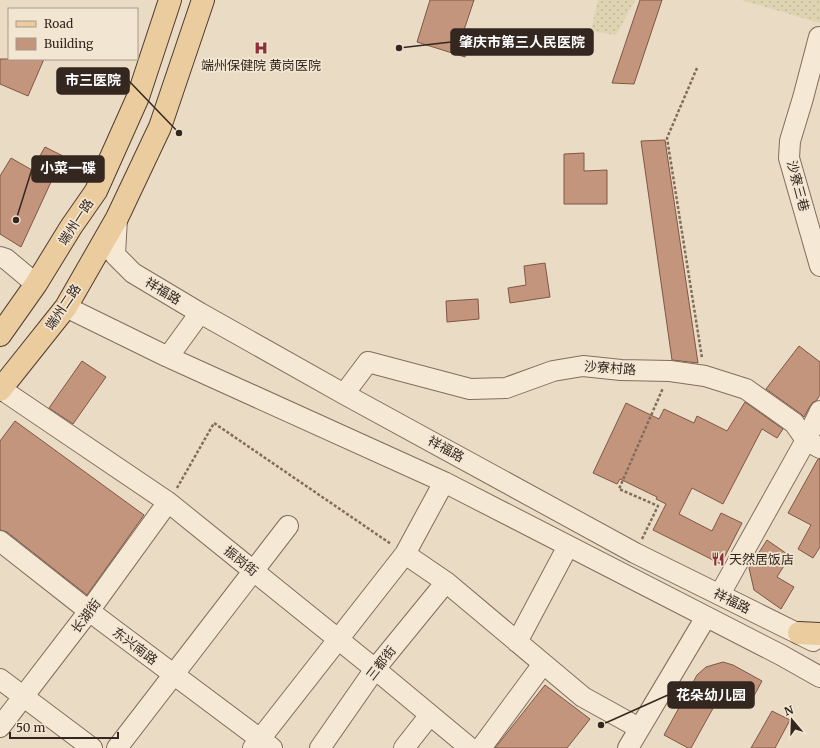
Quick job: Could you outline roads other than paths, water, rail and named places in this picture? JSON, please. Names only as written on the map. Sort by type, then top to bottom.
[{"type":"main road","name":"端州一路","points":[[36,284],[71,226],[96,191],[138,97],[170,0]]},
{"type":"main road","points":[[117,218],[160,127],[203,0]]},
{"type":"main road","name":"端州二路","points":[[0,389],[66,307],[117,218]]},
{"type":"main road","points":[[0,335],[36,284]]},
{"type":"street","name":"沙寮三巷","points":[[820,38],[819,37],[790,141],[789,158],[820,266]]},
{"type":"street","name":"祥福路","points":[[117,218],[115,255],[133,273],[200,313],[344,394],[635,553],[720,594],[810,634],[820,644]]},
{"type":"street","points":[[0,257],[6,259],[36,284]]},
{"type":"street","name":"祥福路","points":[[66,307],[168,357],[444,482],[706,616],[820,677]]},
{"type":"street","points":[[168,357],[200,313]]},
{"type":"street","name":"沙寮村路","points":[[344,394],[368,362],[470,389],[506,388],[553,371],[582,366],[620,370],[670,371],[705,376],[746,389],[794,424],[813,444]]},
{"type":"street","name":"振岗街","points":[[0,389],[168,502],[376,669],[470,748]]},
{"type":"street","points":[[720,594],[813,444],[820,411]]},
{"type":"street","points":[[262,745],[338,639],[405,554],[444,482]]},
{"type":"street","name":"长湖街","points":[[0,727],[89,612],[168,502]]},
{"type":"street","points":[[117,748],[288,526]]},
{"type":"street","name":"东兴南路","points":[[0,541],[89,612],[173,674],[262,745]]},
{"type":"street","points":[[517,642],[568,546]]},
{"type":"street","points":[[405,554],[446,582],[583,697],[639,728]]},
{"type":"street","name":"三都街","points":[[320,748],[376,669],[446,582]]},
{"type":"street","points":[[628,748],[706,616]]},
{"type":"street","points":[[781,655],[810,634]]},
{"type":"street","points":[[481,748],[544,664]]},
{"type":"street","points":[[0,679],[92,748]]},
{"type":"street","points":[[404,748],[430,715]]},
{"type":"place","name":"端州保健院 黄岗医院","points":[[261,48]]},
{"type":"place","name":"肇庆市第三人民医院","points":[[399,48]]},
{"type":"place","name":"市三医院","points":[[179,133]]},
{"type":"place","name":"小菜一碟","points":[[16,220]]},
{"type":"place","name":"天然居饭店","points":[[718,559]]},
{"type":"place","name":"花朵幼儿园","points":[[601,725]]}]
